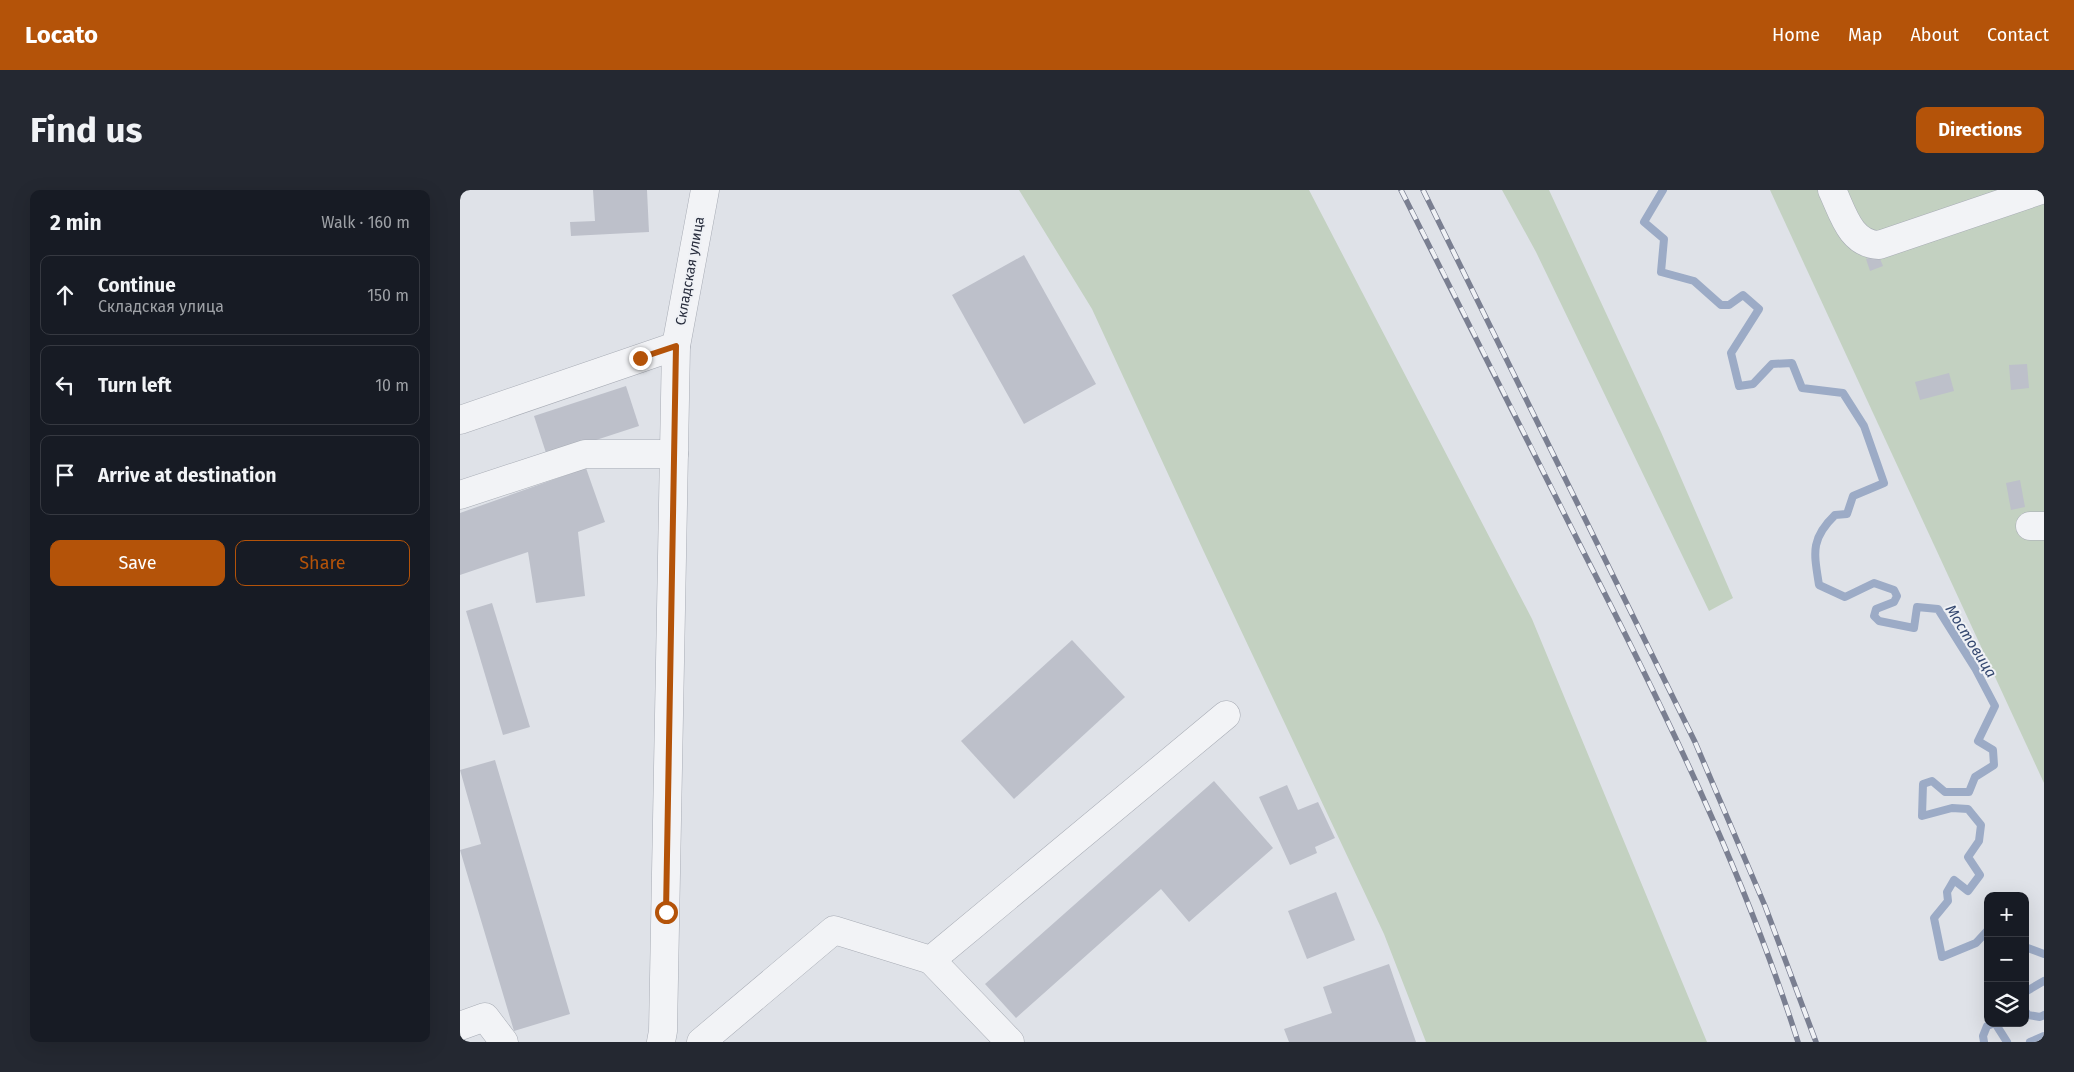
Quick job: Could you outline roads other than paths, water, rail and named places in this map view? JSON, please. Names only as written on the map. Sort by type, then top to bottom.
[{"type":"street","name":"Складская улица","points":[[661,1042],[663,1031],[676,346],[705,190]]},
{"type":"street","points":[[1832,190],[1855,236],[1863,242],[1879,245],[2041,190]]},
{"type":"street","points":[[460,420],[676,346]]},
{"type":"street","points":[[460,495],[585,454],[674,454]]},
{"type":"street","points":[[931,960],[1226,716]]},
{"type":"street","points":[[701,1042],[834,930],[931,960],[1010,1042]]},
{"type":"street","points":[[460,1026],[485,1017],[504,1042]]},
{"type":"waterway","name":"Мостовица","points":[[1663,190],[1644,222],[1664,239],[1661,272],[1694,281],[1721,305],[1729,305],[1743,295],[1759,309],[1731,353],[1739,386],[1753,384],[1772,364],[1792,363],[1802,388],[1843,393],[1864,426],[1884,483],[1853,496],[1847,514],[1835,515],[1821,532],[1815,555],[1819,585],[1845,597],[1874,583],[1894,590],[1897,596],[1894,602],[1876,609],[1874,616],[1879,621],[1914,628],[1917,607],[1938,609],[1975,668],[1995,706],[1978,741],[1993,750],[1994,765],[1975,777],[1969,792],[1945,792],[1932,781],[1923,784],[1922,816],[1952,808],[1968,809],[1981,825],[1979,841],[1968,857],[1980,875],[1968,891],[1954,880],[1947,892],[1948,901],[1934,918],[1942,957],[1976,943],[1984,934]]},
{"type":"waterway","name":"Мостовица","points":[[2029,948],[2044,954]]},
{"type":"waterway","name":"Мостовица","points":[[2029,990],[2044,981]]},
{"type":"waterway","name":"Мостовица","points":[[2029,1015],[2040,1017],[2044,1015]]},
{"type":"waterway","name":"Мостовица","points":[[1984,1042],[1983,1036],[1987,1026],[1995,1023],[2007,1042]]},
{"type":"waterway","name":"Мостовица","points":[[2030,1042],[2044,1036]]},
{"type":"railway","points":[[1401,190],[1672,730],[1753,915],[1777,978],[1798,1042]]},
{"type":"railway","points":[[1423,190],[1695,742],[1765,906],[1816,1042]]}]
